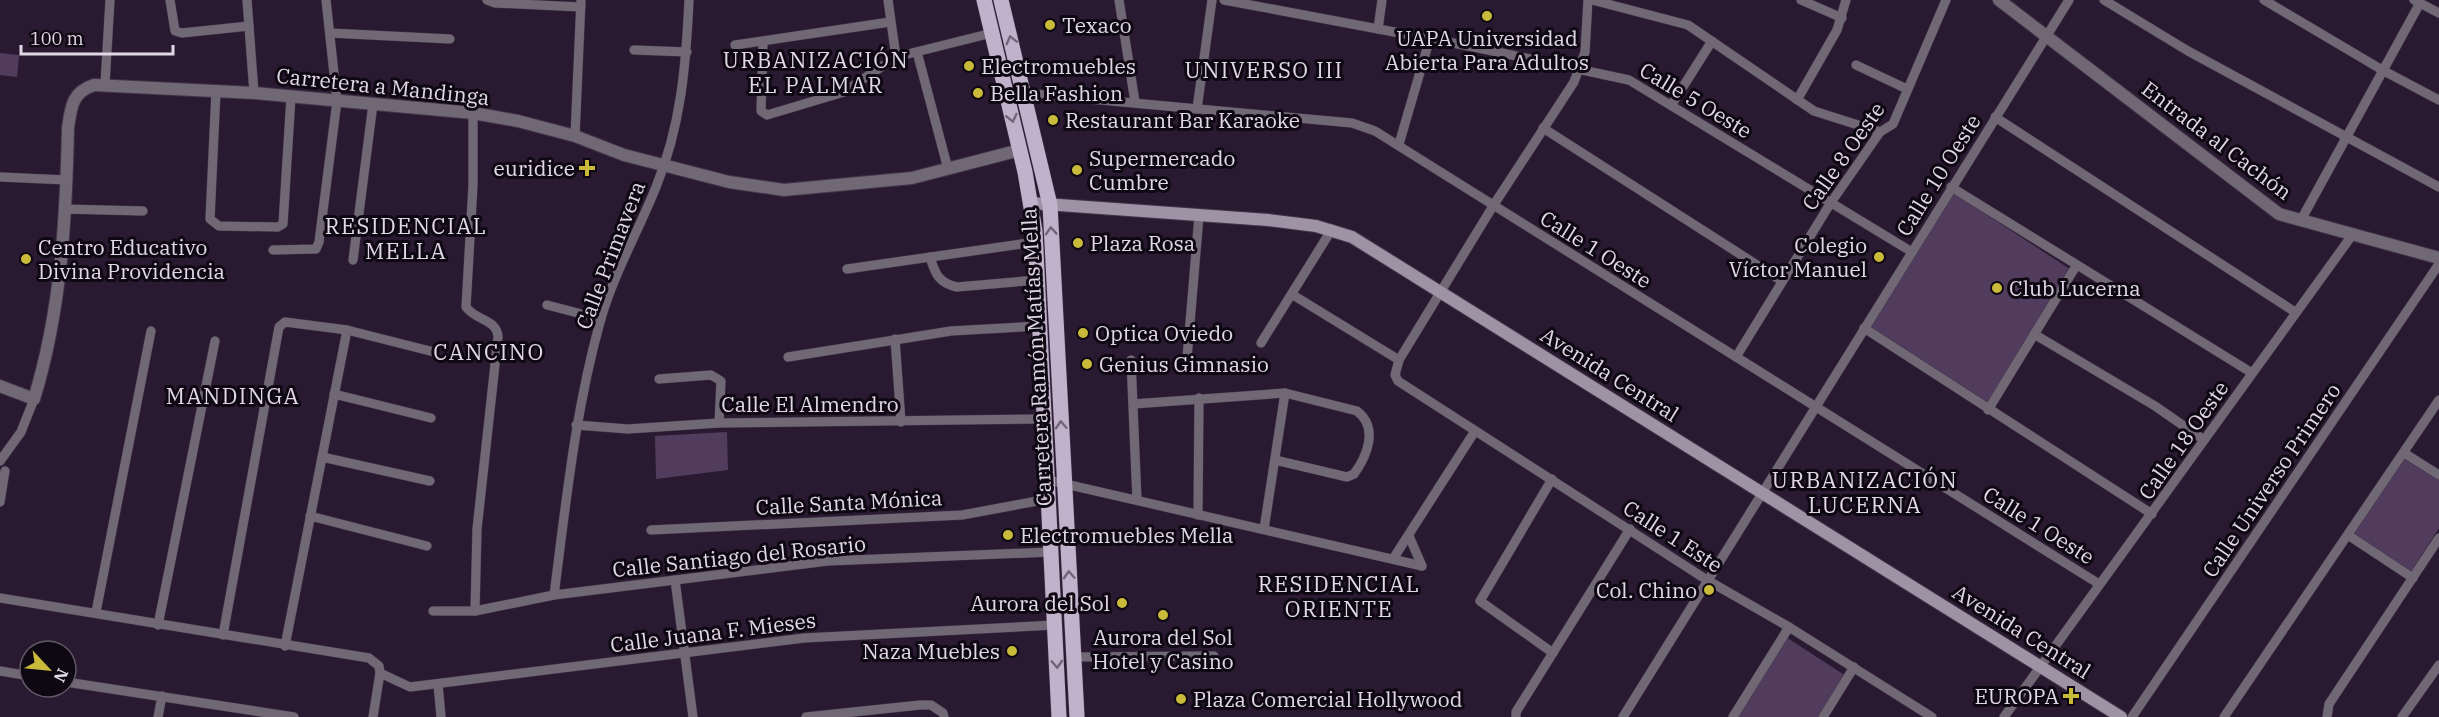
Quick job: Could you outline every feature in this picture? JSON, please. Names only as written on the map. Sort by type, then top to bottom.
[{"type":"main road","name":"Carretera Ramón Matías Mella","points":[[984,0],[1031,203],[1045,419],[1059,717]]},
{"type":"main road","name":"Carretera Ramón Matías Mella","points":[[1001,0],[1050,204],[1077,717]]},
{"type":"main road","name":"Avenida Central","points":[[1031,203],[1268,220],[1332,229],[1368,245],[2121,717]]},
{"type":"street","points":[[105,84],[110,0]]},
{"type":"street","points":[[170,0],[175,31],[182,33],[249,26]]},
{"type":"street","points":[[247,0],[254,93]]},
{"type":"street","points":[[273,250],[316,249],[319,242],[337,101],[326,0]]},
{"type":"street","points":[[487,0],[581,3],[575,136]]},
{"type":"street","name":"Calle Primavera","points":[[554,595],[576,425],[601,319],[664,165],[680,114],[687,52],[689,0]]},
{"type":"street","points":[[888,0],[896,57]]},
{"type":"street","points":[[1119,0],[1135,102]]},
{"type":"street","points":[[1197,109],[1212,0]]},
{"type":"street","name":"Calle 5 Oeste","points":[[1224,0],[1430,38],[1581,68],[1629,80],[1672,104],[1830,204],[1912,252]]},
{"type":"street","points":[[1378,29],[1382,0]]},
{"type":"street","points":[[1293,295],[1399,360],[1581,68],[1585,52],[1590,0],[1688,25],[1814,111],[1880,132]]},
{"type":"street","points":[[1801,0],[1842,18]]},
{"type":"street","points":[[1797,100],[1842,18],[1846,0]]},
{"type":"street","name":"Calle 8 Oeste","points":[[1736,357],[1830,204],[1880,132],[1893,124],[1946,0]]},
{"type":"street","name":"Entrada al Cachón","points":[[1999,0],[2279,214],[2439,258]]},
{"type":"street","name":"Calle 10 Oeste","points":[[1623,717],[1761,491],[2069,0]]},
{"type":"street","points":[[2104,0],[2188,51],[2439,187]]},
{"type":"street","points":[[2264,0],[2384,71],[2439,100]]},
{"type":"street","points":[[2301,220],[2384,71],[2417,2],[2439,13]]},
{"type":"street","points":[[735,45],[890,22]]},
{"type":"street","points":[[330,33],[450,39]]},
{"type":"street","points":[[763,42],[761,111],[767,115],[844,92],[896,57],[992,33]]},
{"type":"street","points":[[1399,144],[1430,38]]},
{"type":"street","points":[[1672,104],[1712,41]]},
{"type":"street","points":[[634,50],[687,52]]},
{"type":"street","points":[[916,51],[948,169]]},
{"type":"street","points":[[1856,65],[1907,89]]},
{"type":"street","name":"Carretera a Mandinga","points":[[34,399],[48,354],[59,289],[67,180],[68,128],[72,102],[83,89],[105,84],[254,93],[473,113],[518,121],[575,136],[624,155],[729,183],[784,190],[912,178],[1020,150]]},
{"type":"street","points":[[216,91],[210,219],[219,226],[278,227],[282,224],[291,97]]},
{"type":"street","name":"Calle 1 Oeste","points":[[1024,93],[1352,123],[1376,130],[1493,206],[1817,405],[2099,584]]},
{"type":"street","points":[[353,260],[373,104]]},
{"type":"street","points":[[473,113],[473,185],[466,307],[476,318],[492,323],[498,329],[477,529],[475,611]]},
{"type":"street","points":[[1995,117],[2295,312]]},
{"type":"street","points":[[1544,128],[1782,281]]},
{"type":"street","points":[[0,177],[67,180]]},
{"type":"street","points":[[1951,187],[2252,373]]},
{"type":"street","points":[[64,209],[143,211]]},
{"type":"street","points":[[1186,358],[1199,216]]},
{"type":"street","points":[[1261,343],[1332,229]]},
{"type":"street","name":"Calle 18 Oeste","points":[[2004,717],[2353,234]]},
{"type":"street","points":[[847,269],[1035,242]]},
{"type":"street","points":[[930,257],[936,276],[945,284],[957,287],[1037,279]]},
{"type":"street","name":"Calle Universo Primero","points":[[2132,717],[2439,264]]},
{"type":"street","points":[[1988,410],[2076,266]]},
{"type":"street","points":[[547,305],[601,319]]},
{"type":"street","points":[[223,636],[282,324],[347,330],[434,352]]},
{"type":"street","points":[[788,357],[951,331],[1039,326]]},
{"type":"street","points":[[1864,328],[2152,514]]},
{"type":"street","points":[[285,646],[347,330]]},
{"type":"street","points":[[96,612],[151,332]]},
{"type":"street","points":[[2034,334],[2155,406],[2204,440]]},
{"type":"street","points":[[895,339],[901,422]]},
{"type":"street","points":[[158,625],[215,341]]},
{"type":"street","points":[[1131,360],[1137,500]]},
{"type":"street","name":"Calle 1 Este","points":[[1399,360],[1395,375],[1398,381],[1707,580],[1789,627],[1932,717]]},
{"type":"street","points":[[659,379],[717,377],[721,381],[719,423]]},
{"type":"street","points":[[0,386],[34,399],[21,432],[0,461]]},
{"type":"street","points":[[1133,404],[1285,393],[1357,411],[1364,416],[1370,432],[1368,448],[1354,474],[1347,477],[1275,460]]},
{"type":"street","points":[[1264,529],[1285,393]]},
{"type":"street","points":[[334,394],[431,418]]},
{"type":"street","points":[[1198,514],[1199,398]]},
{"type":"street","points":[[2224,717],[2439,400]]},
{"type":"street","name":"Calle El Almendro","points":[[576,425],[628,429],[719,423],[1045,419]]},
{"type":"street","points":[[1393,559],[1475,432]]},
{"type":"street","points":[[2404,453],[2439,475]]},
{"type":"street","points":[[322,457],[430,482]]},
{"type":"street","points":[[0,502],[5,471]]},
{"type":"street","points":[[1552,479],[1480,601],[1553,653]]},
{"type":"street","points":[[1048,480],[1422,566],[1409,536]]},
{"type":"street","name":"Calle Santa Mónica","points":[[651,530],[962,515],[1048,499]]},
{"type":"street","points":[[310,516],[427,546]]},
{"type":"street","points":[[1516,715],[1630,530]]},
{"type":"street","points":[[2348,535],[2413,578]]},
{"type":"street","points":[[2327,717],[2329,704],[2439,538]]},
{"type":"street","name":"Calle Santiago del Rosario","points":[[433,611],[475,611],[554,595],[828,561],[1051,552]]},
{"type":"street","points":[[675,580],[693,717]]},
{"type":"street","points":[[0,598],[369,658],[380,666],[373,717]]},
{"type":"street","name":"Calle Juana F. Mieses","points":[[380,673],[410,687],[815,637],[1055,624]]},
{"type":"street","points":[[1732,717],[1789,627]]},
{"type":"street","points":[[1073,657],[1214,656]]},
{"type":"street","points":[[2402,717],[2439,665]]},
{"type":"street","points":[[1823,717],[1854,667]]},
{"type":"street","points":[[0,671],[18,674]]},
{"type":"street","points":[[78,684],[294,717]]},
{"type":"street","points":[[438,684],[441,717]]},
{"type":"street","points":[[158,717],[162,696]]},
{"type":"street","points":[[806,717],[862,714],[931,705],[943,713],[944,717]]},
{"type":"street","points":[[1910,717],[1916,707]]},
{"type":"shaded area","points":[[0,53],[19,55],[17,77],[0,75]]},
{"type":"shaded area","points":[[1953,193],[2070,269],[1987,403],[1869,328]]},
{"type":"shaded area","points":[[727,432],[728,470],[656,479],[655,436]]},
{"type":"shaded area","points":[[2406,456],[2439,478],[2439,528],[2410,573],[2352,534]]},
{"type":"shaded area","points":[[1786,637],[1846,676],[1820,717],[1736,717]]},
{"type":"place","name":"UAPA Universidad Abierta Para Adultos","points":[[1487,16]]},
{"type":"place","name":"Texaco","points":[[1050,25]]},
{"type":"place","name":"Electromuebles","points":[[969,66]]},
{"type":"place","name":"Bella Fashion","points":[[978,93]]},
{"type":"place","name":"Restaurant Bar Karaoke","points":[[1053,120]]},
{"type":"place","name":"euridice","points":[[587,168]]},
{"type":"place","name":"Supermercado Cumbre","points":[[1077,170]]},
{"type":"place","name":"Plaza Rosa","points":[[1078,243]]},
{"type":"place","name":"Colegio Víctor Manuel","points":[[1879,257]]},
{"type":"place","name":"Centro Educativo Divina Providencia","points":[[26,259]]},
{"type":"place","name":"Club Lucerna","points":[[1997,288]]},
{"type":"place","name":"Optica Oviedo","points":[[1083,333]]},
{"type":"place","name":"Genius Gimnasio","points":[[1087,364]]},
{"type":"place","name":"Electromuebles Mella","points":[[1008,535]]},
{"type":"place","name":"Col. Chino","points":[[1709,590]]},
{"type":"place","name":"Aurora del Sol","points":[[1122,603]]},
{"type":"place","name":"Aurora del Sol Hotel y Casino","points":[[1163,615]]},
{"type":"place","name":"Naza Muebles","points":[[1012,651]]},
{"type":"place","name":"EUROPA","points":[[2071,696]]},
{"type":"place","name":"Plaza Comercial Hollywood","points":[[1181,699]]},
{"type":"district","name":"UNIVERSO III","points":[[1264,69]]},
{"type":"district","name":"URBANIZACIÓN EL PALMAR","points":[[816,72]]},
{"type":"district","name":"RESIDENCIAL MELLA","points":[[406,238]]},
{"type":"district","name":"CANCINO","points":[[489,351]]},
{"type":"district","name":"MANDINGA","points":[[233,395]]},
{"type":"district","name":"URBANIZACIÓN LUCERNA","points":[[1865,492]]},
{"type":"district","name":"RESIDENCIAL ORIENTE","points":[[1339,596]]}]
